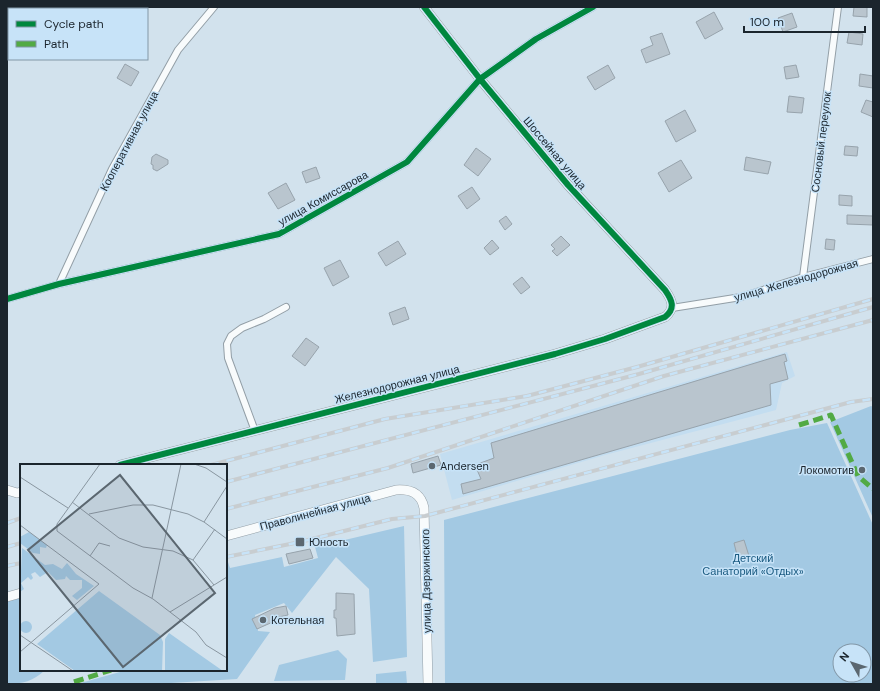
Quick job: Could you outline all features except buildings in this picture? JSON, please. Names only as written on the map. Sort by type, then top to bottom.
[{"type":"street","name":"Кооперативная улица","points":[[59,284],[112,169],[178,50],[214,7]]},
{"type":"street","name":"Шоссейная улица","points":[[424,7],[480,79],[568,185],[665,290],[672,301],[672,308]]},
{"type":"street","name":"улица Комиссарова","points":[[7,299],[59,284],[279,234],[407,162],[480,79],[536,39],[593,7]]},
{"type":"street","name":"Сосновый переулок","points":[[803,277],[838,7]]},
{"type":"street","name":"улица Железнодорожная","points":[[672,308],[741,297],[803,277],[873,259]]},
{"type":"street","points":[[255,431],[228,358],[227,344],[231,336],[242,328],[264,319],[286,306]]},
{"type":"street","name":"Железнодорожная улица","points":[[124,464],[598,342],[665,317],[670,314],[672,308]]},
{"type":"street","points":[[7,490],[19,493]]},
{"type":"street","name":"Праволинейная улица","points":[[227,536],[396,490],[404,490]]},
{"type":"street","name":"улица Дзержинского","points":[[404,490],[415,493],[419,496],[423,502],[424,508],[428,684]]},
{"type":"street","points":[[7,597],[20,593]]},
{"type":"shaded area","points":[[787,352],[795,376],[782,383],[776,410],[605,455],[452,500],[440,454]]},
{"type":"green space","name":"Локомотив","points":[[871,406],[873,407],[873,518],[830,422]]},
{"type":"green space","name":"Детский Санаторий «Отдых»","points":[[827,423],[873,525],[873,684],[445,684],[444,520],[790,430]]},
{"type":"green space","points":[[404,526],[407,657],[373,662],[369,589],[336,557],[292,613],[284,603],[255,615],[258,631],[270,632],[237,679],[170,684],[77,684],[123,671],[227,671],[227,559],[230,568],[282,557],[284,567],[318,558],[315,547]]},
{"type":"green space","points":[[20,595],[20,671],[44,671],[37,677],[28,681],[7,684],[7,599]]},
{"type":"green space","points":[[338,650],[347,659],[345,680],[274,681],[279,665]]},
{"type":"green space","points":[[406,671],[407,684],[376,684],[376,674]]},
{"type":"railway","points":[[215,464],[385,419],[527,396],[637,367],[873,299]]},
{"type":"railway","points":[[227,482],[639,374],[873,307]]},
{"type":"railway","points":[[227,509],[388,468],[664,376],[873,320]]},
{"type":"railway","points":[[227,557],[300,542],[392,519],[425,516],[851,402],[873,399]]},
{"type":"railway","points":[[7,523],[20,518]]},
{"type":"railway","points":[[7,547],[20,543]]},
{"type":"railway","points":[[7,566],[20,563]]},
{"type":"marked path","points":[[799,425],[831,415],[858,476],[873,489]]},
{"type":"marked path","points":[[74,682],[108,671]]},
{"type":"cycle path","points":[[124,464],[555,354],[605,339],[665,317],[671,310],[672,304],[670,297],[665,290],[568,185],[480,79],[424,7]]},
{"type":"cycle path","points":[[7,299],[59,284],[279,234],[407,162],[480,79],[536,39],[593,7]]},
{"type":"place","name":"Andersen","points":[[432,466]]},
{"type":"place","name":"Локомотив","points":[[862,470]]},
{"type":"place","name":"Юность","points":[[300,542]]},
{"type":"place","name":"Котельная","points":[[263,620]]}]
